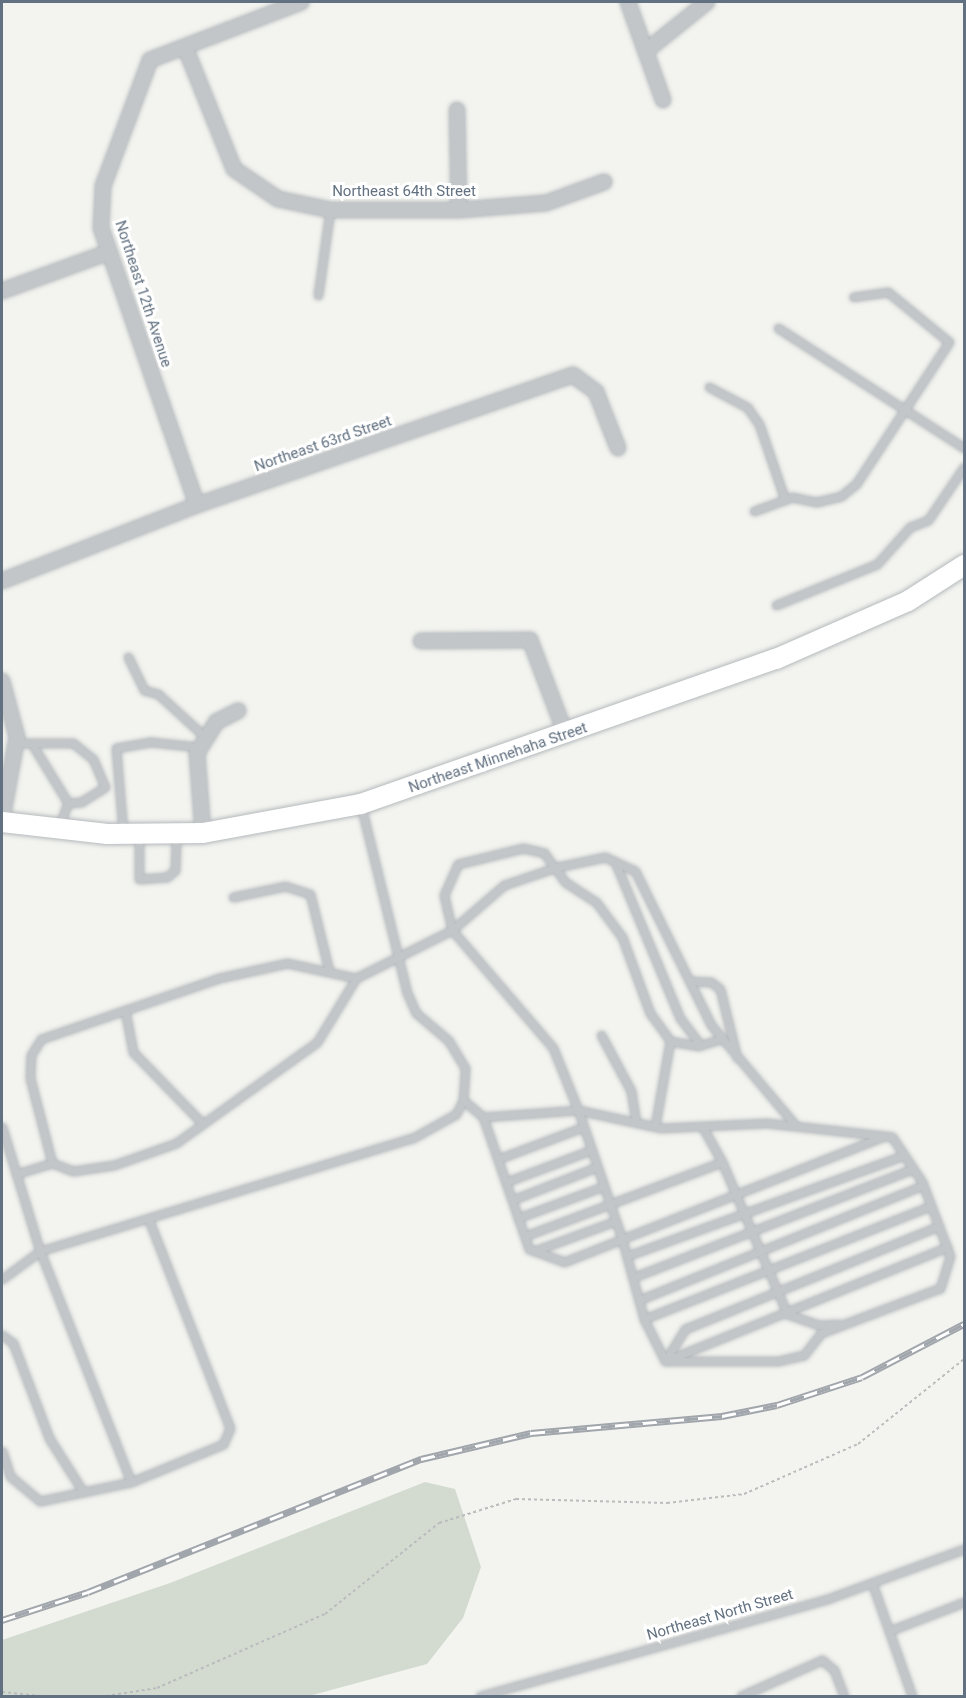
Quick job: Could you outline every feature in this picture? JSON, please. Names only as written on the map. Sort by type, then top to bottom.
[{"type":"main road","name":"Northeast Minnehaha Street","points":[[2,820],[58,830],[131,835],[203,833],[361,804],[566,735],[836,634],[908,601],[964,565]]},
{"type":"street","name":"Northeast 12th Avenue","points":[[197,505],[101,228],[103,186],[141,72],[160,54],[185,47],[301,2]]},
{"type":"street","points":[[628,2],[663,100]]},
{"type":"street","points":[[646,51],[707,2]]},
{"type":"street","name":"Northeast 64th Street","points":[[185,47],[234,169],[278,200],[330,210],[459,210],[546,203],[604,182]]},
{"type":"street","points":[[457,110],[459,210]]},
{"type":"street","points":[[2,291],[109,252]]},
{"type":"street","name":"Northeast 63rd Street","points":[[2,581],[197,505],[573,375],[596,392],[618,448]]},
{"type":"street","points":[[421,641],[530,639],[566,735]]},
{"type":"street","points":[[2,681],[17,743],[2,820]]},
{"type":"street","points":[[203,833],[202,742],[216,722],[238,711]]},
{"type":"lane","points":[[318,295],[330,210]]},
{"type":"lane","points":[[754,511],[785,500],[816,502],[842,496],[908,407],[949,342],[888,292],[853,297]]},
{"type":"lane","points":[[778,328],[908,407],[964,448]]},
{"type":"lane","points":[[709,387],[747,407],[759,424],[785,500]]},
{"type":"lane","points":[[776,605],[877,564],[910,527],[928,520],[964,467]]},
{"type":"lane","points":[[128,657],[144,690],[158,694],[202,742]]},
{"type":"lane","points":[[176,834],[175,870],[167,877],[139,879],[116,748],[151,742],[202,742]]},
{"type":"lane","points":[[17,743],[73,743],[93,759],[105,787],[81,802],[68,803]]},
{"type":"lane","points":[[32,744],[68,803]]},
{"type":"lane","points":[[58,830],[68,803]]},
{"type":"lane","points":[[2,1279],[40,1251],[413,1138],[440,1127],[463,1100],[466,1084],[459,1054],[416,1013],[399,959],[361,804]]},
{"type":"lane","points":[[655,1126],[670,1041],[650,1013],[622,937],[596,903],[565,882],[557,867],[544,854],[523,848],[458,864],[444,895],[452,930],[553,1048],[578,1110],[611,1206],[634,1277],[644,1319],[665,1361]]},
{"type":"lane","points":[[16,1173],[52,1163],[72,1171],[114,1165],[176,1143],[316,1042],[356,978],[399,959],[452,930],[504,885],[557,867],[605,857],[635,871],[721,1039],[796,1126]]},
{"type":"lane","points":[[615,862],[680,1018],[700,1045]]},
{"type":"lane","points":[[233,897],[285,886],[310,894],[328,971]]},
{"type":"lane","points":[[52,1163],[30,1077],[31,1055],[41,1039],[64,1028],[219,978],[287,963],[356,978]]},
{"type":"lane","points":[[690,981],[711,982],[720,989],[737,1058]]},
{"type":"lane","points":[[125,1010],[133,1052],[203,1124]]},
{"type":"lane","points":[[601,1035],[631,1091],[636,1122]]},
{"type":"lane","points":[[670,1041],[700,1045],[721,1039]]},
{"type":"lane","points":[[463,1100],[483,1117],[525,1236],[534,1251],[564,1262],[885,1136]]},
{"type":"lane","points":[[483,1117],[578,1110],[655,1126],[796,1126],[892,1137],[923,1185],[947,1247],[950,1257],[940,1288],[821,1333],[804,1355],[779,1360],[665,1361]]},
{"type":"lane","points":[[702,1126],[746,1212],[787,1314],[819,1325],[847,1324]]},
{"type":"lane","points":[[2,1127],[40,1251],[131,1482]]},
{"type":"lane","points":[[498,1159],[583,1127]]},
{"type":"lane","points":[[506,1182],[591,1150]]},
{"type":"lane","points":[[627,1256],[904,1155]]},
{"type":"lane","points":[[525,1236],[611,1206],[722,1162]]},
{"type":"lane","points":[[512,1200],[597,1167]]},
{"type":"lane","points":[[634,1277],[913,1169]]},
{"type":"lane","points":[[639,1300],[923,1185]]},
{"type":"lane","points":[[519,1218],[603,1186]]},
{"type":"lane","points":[[644,1319],[931,1206]]},
{"type":"lane","points":[[2,1452],[10,1476],[40,1501],[82,1490],[131,1482],[224,1444],[230,1428],[148,1218]]},
{"type":"lane","points":[[534,1251],[615,1221]]},
{"type":"lane","points":[[665,1361],[685,1329],[939,1226]]},
{"type":"lane","points":[[665,1361],[787,1314],[947,1247]]},
{"type":"lane","points":[[2,1335],[13,1342],[49,1438],[82,1490]]},
{"type":"lane","name":"Northeast North Street","points":[[480,1696],[872,1583],[964,1549]]},
{"type":"lane","points":[[872,1583],[912,1696]]},
{"type":"lane","points":[[889,1630],[964,1602]]},
{"type":"lane","points":[[741,1696],[822,1660],[834,1670],[844,1696]]},
{"type":"path","points":[[106,1696],[158,1688],[325,1614],[439,1523],[516,1498],[668,1503],[744,1494],[858,1444],[964,1359]]},
{"type":"path","points":[[2,1692],[41,1696]]},
{"type":"shaded area","points":[[425,1482],[455,1489],[481,1567],[463,1618],[427,1664],[309,1696],[2,1696],[2,1640],[170,1583]]},
{"type":"railway","points":[[2,1620],[88,1592],[421,1459],[531,1433],[722,1416],[777,1405],[862,1377],[964,1324]]}]
